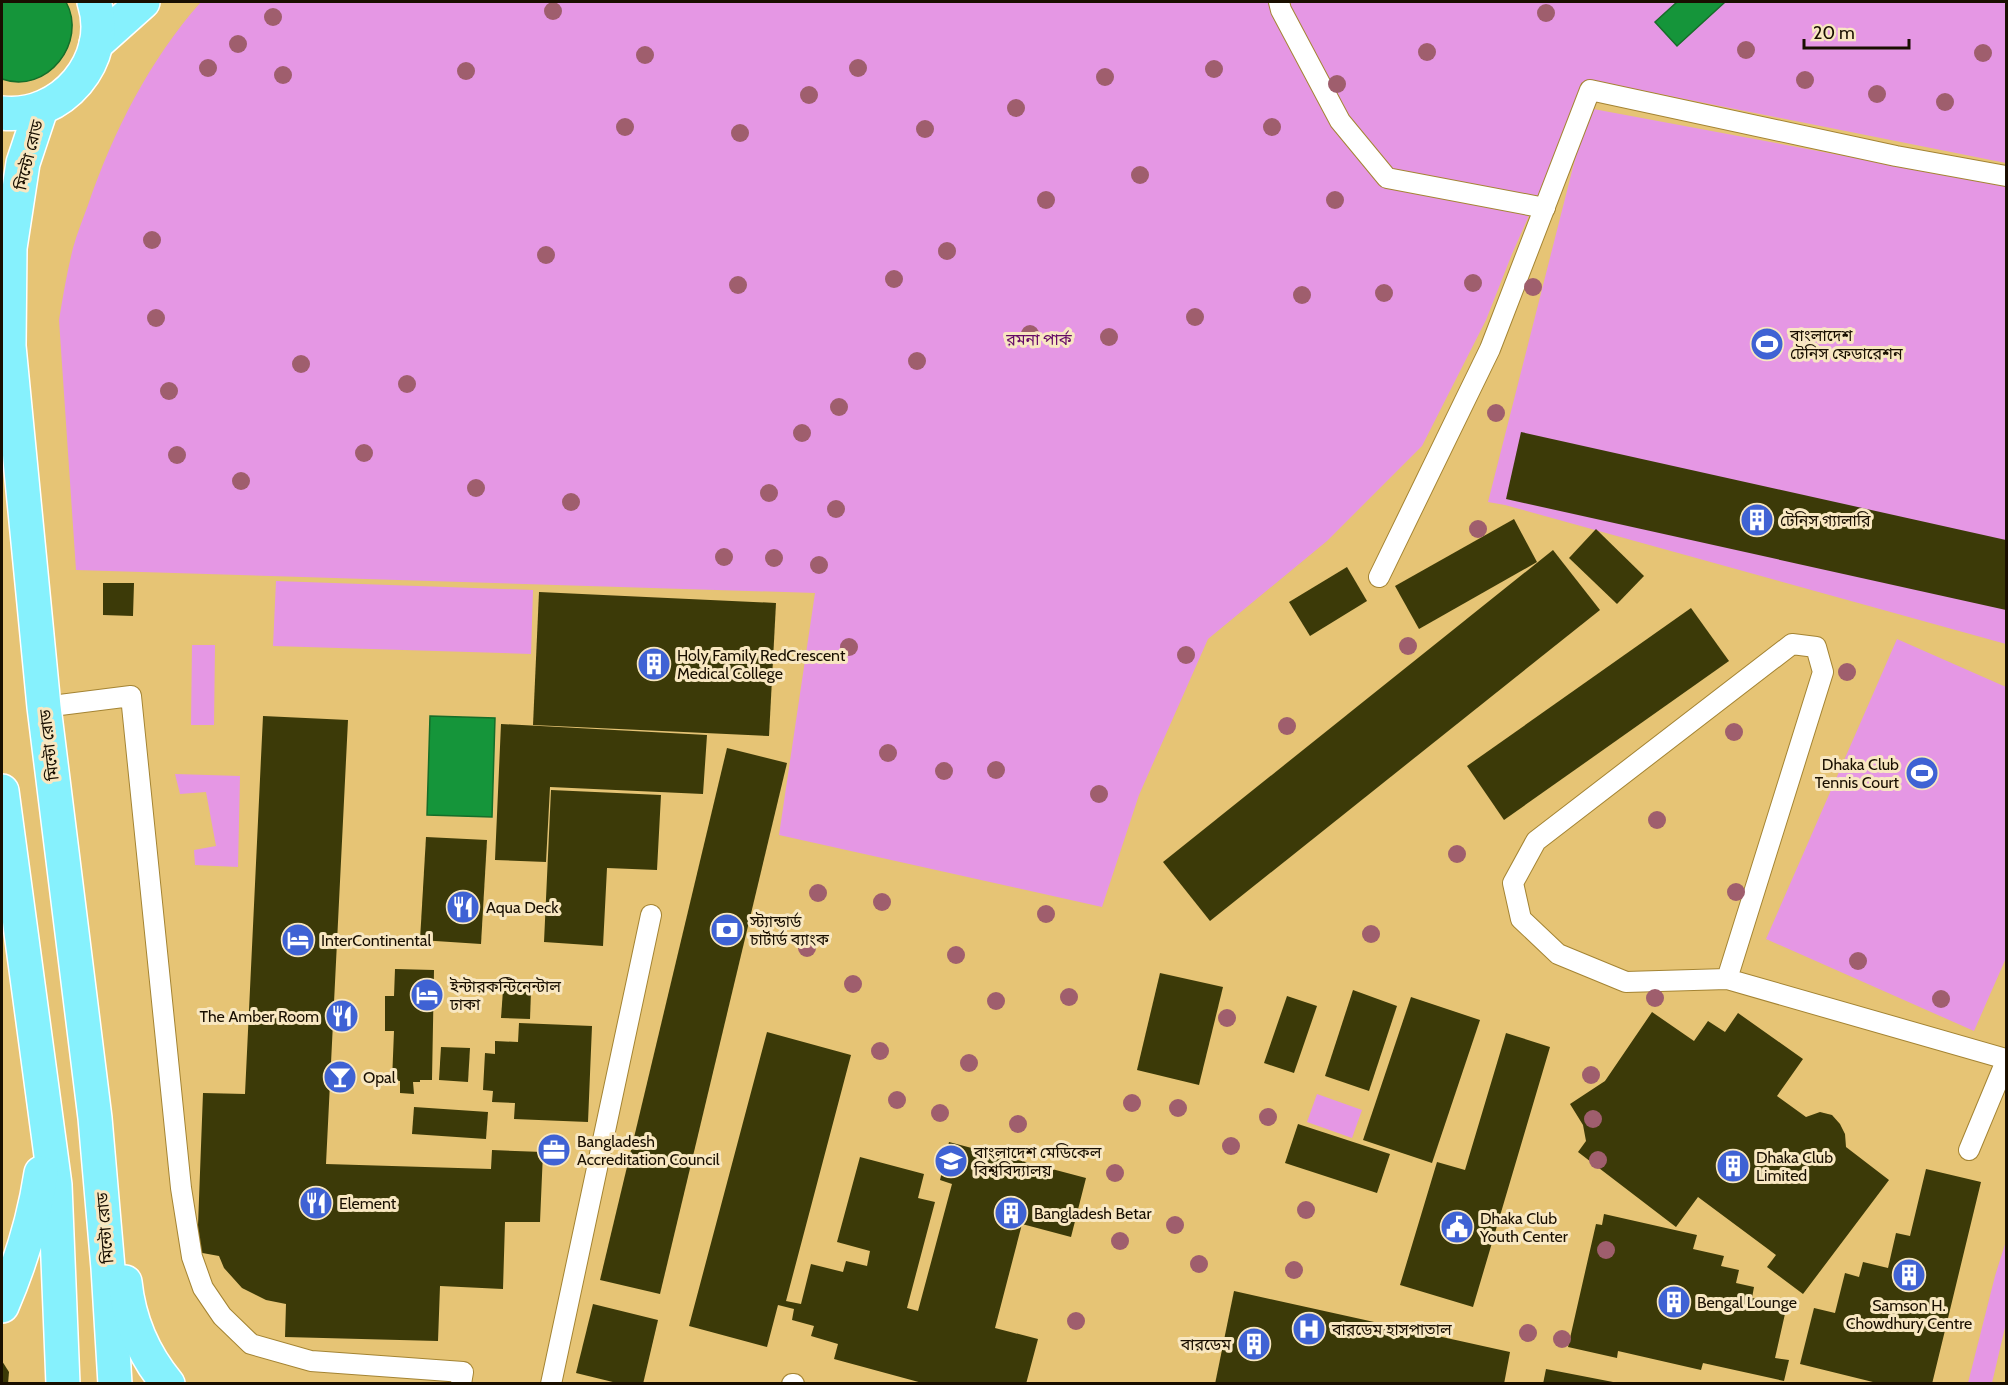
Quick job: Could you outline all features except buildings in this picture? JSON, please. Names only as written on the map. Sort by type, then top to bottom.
[{"type":"main road","points":[[2,113],[14,115],[41,109],[61,99],[77,83],[89,65],[96,44],[98,25],[94,2]]},
{"type":"main road","points":[[96,44],[143,2]]},
{"type":"main road","name":"মিন্টো রোড","points":[[41,109],[23,163],[10,248],[9,346],[44,707],[95,1118],[115,1383]]},
{"type":"main road","points":[[2,791],[55,1185],[63,1383]]},
{"type":"main road","points":[[95,1118],[112,1142],[127,1304],[137,1335],[151,1360],[168,1383]]},
{"type":"main road","points":[[2,1306],[18,1268],[31,1227],[48,1123]]},
{"type":"lane","points":[[1279,2],[1281,10],[1340,121],[1387,178],[1545,208]]},
{"type":"lane","points":[[1379,577],[1490,349],[1590,90],[1896,156],[2007,176]]},
{"type":"lane","points":[[1727,979],[1824,672],[1816,647],[1792,644],[1536,841],[1513,883],[1521,919],[1558,954],[1626,982],[1727,979],[2007,1060],[1969,1150]]},
{"type":"lane","points":[[44,707],[131,696],[181,1188],[192,1257],[203,1288],[222,1316],[251,1344],[311,1361],[463,1372],[461,1383]]},
{"type":"lane","points":[[551,1383],[651,915]]},
{"type":"green space","name":"রমনা পার্ক","points":[[201,2],[2006,2],[2006,163],[1589,80],[1512,254],[1486,320],[1422,446],[1327,541],[1208,639],[1139,795],[1102,907],[779,835],[815,593],[76,570],[59,320],[69,266],[76,237],[121,124],[149,72]]},
{"type":"green space","name":"বাংলাদেশ টেনিস ফেডারেশন","points":[[1588,108],[2006,186],[2006,644],[1488,502]]},
{"type":"green space","points":[[276,581],[533,590],[531,654],[273,646]]},
{"type":"green space","name":"Dhaka Club Tennis Court","points":[[1897,639],[2006,687],[2006,958],[1974,1031],[1766,939]]},
{"type":"green space","points":[[192,645],[215,645],[214,725],[191,725]]},
{"type":"green space","points":[[175,774],[240,776],[238,867],[195,865],[194,850],[216,846],[206,792],[180,794]]},
{"type":"green space","points":[[1317,1094],[1362,1110],[1352,1138],[1307,1122]]},
{"type":"green space","points":[[2006,1241],[2006,1323],[1992,1383],[1968,1383],[1995,1276]]},
{"type":"shaded area","points":[[2,2],[66,2],[71,17],[72,33],[59,62],[48,72],[34,79],[19,82],[2,79]]},
{"type":"shaded area","points":[[1677,2],[1725,2],[1677,46],[1655,22]]},
{"type":"shaded area","points":[[430,716],[495,718],[492,817],[427,815]]},
{"type":"place","name":"বাংলাদেশ টেনিস ফেডারেশন","points":[[1767,344]]},
{"type":"place","name":"টেনিস গ্যালারি","points":[[1757,520]]},
{"type":"place","name":"Holy Family RedCrescent Medical College","points":[[654,664]]},
{"type":"place","name":"Dhaka Club Tennis Court","points":[[1922,773]]},
{"type":"place","name":"Aqua Deck","points":[[463,907]]},
{"type":"place","name":"স্ট্যান্ডার্ড চার্টার্ড ব্যাংক","points":[[727,930]]},
{"type":"place","name":"InterContinental","points":[[298,940]]},
{"type":"place","name":"ইন্টারকন্টিনেন্টাল ঢাকা","points":[[427,995]]},
{"type":"place","name":"The Amber Room","points":[[342,1016]]},
{"type":"place","name":"Opal","points":[[340,1077]]},
{"type":"place","name":"Bangladesh Accreditation Council","points":[[554,1150]]},
{"type":"place","name":"বাংলাদেশ মেডিকেল বিশ্ববিদ্যালয়","points":[[951,1161]]},
{"type":"place","name":"Dhaka Club Limited","points":[[1733,1166]]},
{"type":"place","name":"Element","points":[[316,1203]]},
{"type":"place","name":"Bangladesh Betar","points":[[1011,1213]]},
{"type":"place","name":"Dhaka Club Youth Center","points":[[1457,1227]]},
{"type":"place","name":"Samson H. Chowdhury Centre","points":[[1909,1275]]},
{"type":"place","name":"Bengal Lounge","points":[[1674,1302]]},
{"type":"place","name":"বারডেম হাসপাতাল","points":[[1309,1329]]},
{"type":"place","name":"বারডেম","points":[[1254,1344]]}]
